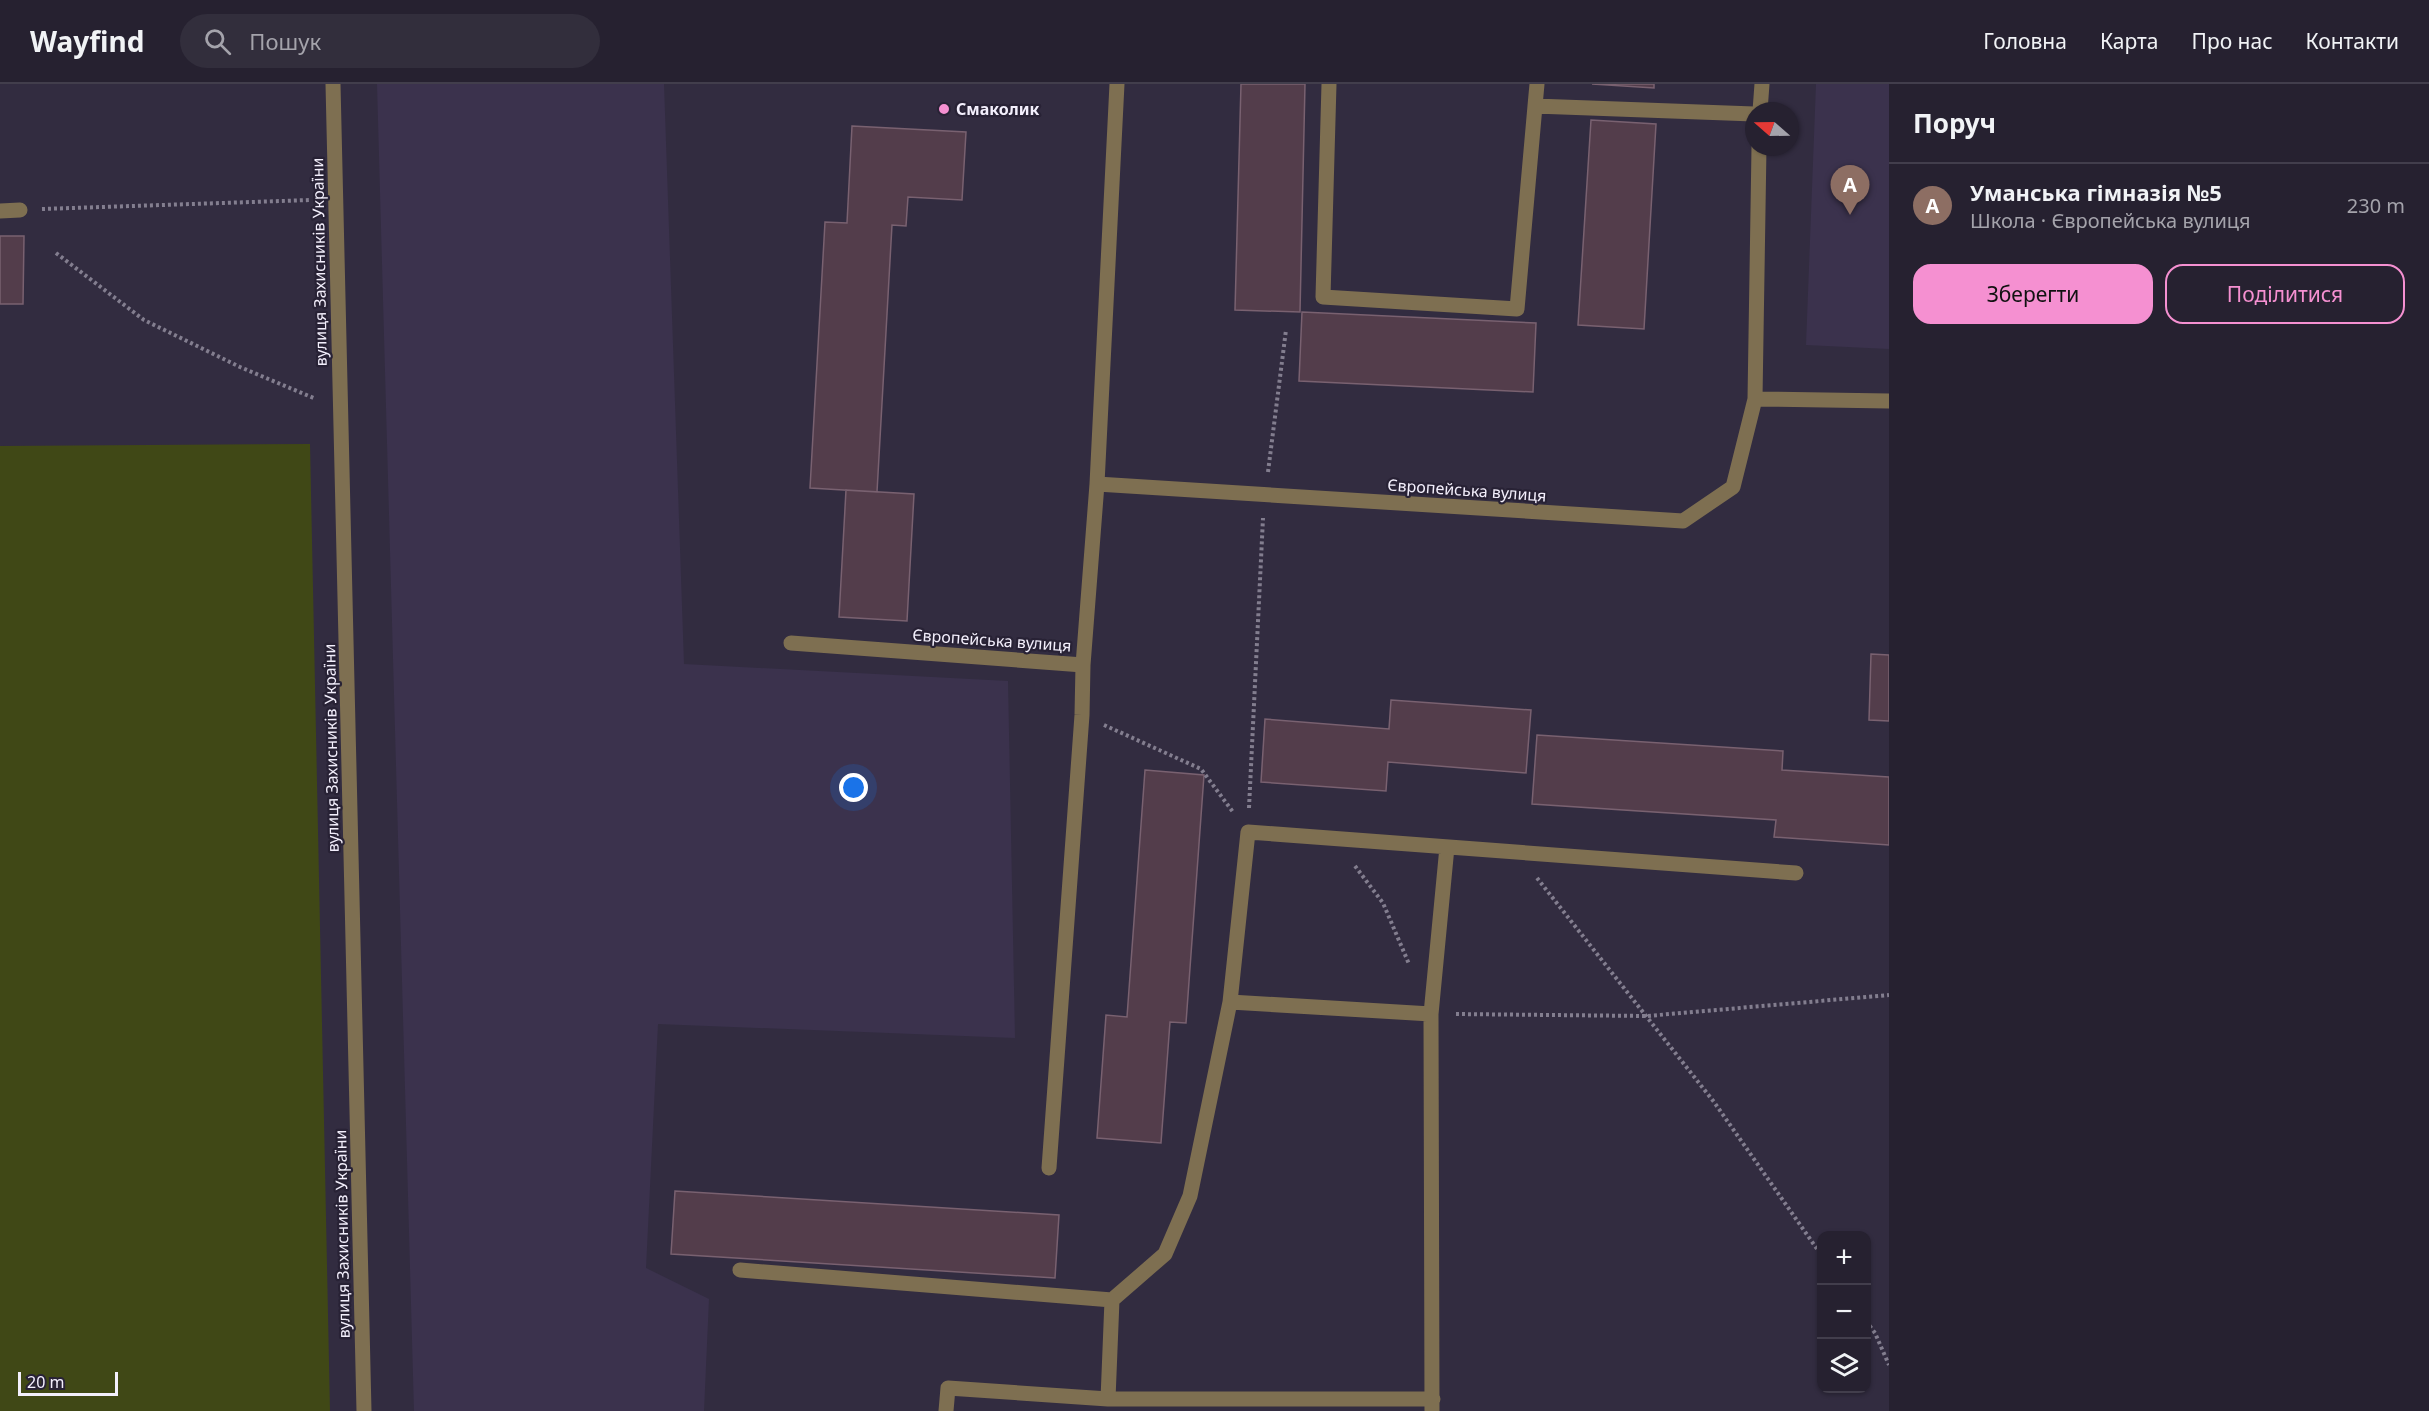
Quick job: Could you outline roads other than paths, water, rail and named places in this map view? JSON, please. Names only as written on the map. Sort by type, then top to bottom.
[{"type":"street","name":"вулиця Захисників України","points":[[333,84],[364,1411]]},
{"type":"street","name":"Європейська вулиця","points":[[791,643],[1083,665],[1097,484],[1116,84]]},
{"type":"street","points":[[1329,84],[1323,297],[1518,309],[1537,84]]},
{"type":"street","points":[[1761,102],[1762,84]]},
{"type":"street","points":[[1535,106],[1745,114]]},
{"type":"street","name":"Європейська вулиця","points":[[1097,484],[1683,521],[1733,487],[1755,399],[1759,156]]},
{"type":"street","points":[[0,211],[20,210]]},
{"type":"street","points":[[1755,399],[1889,401]]},
{"type":"street","points":[[1049,1168],[1082,715],[1083,665]]},
{"type":"street","points":[[740,1270],[1112,1300],[1165,1254],[1190,1196],[1230,1002],[1248,832],[1796,873]]},
{"type":"street","points":[[946,1411],[948,1388],[1108,1399],[1433,1405],[1431,1014],[1447,847]]},
{"type":"street","points":[[1230,1002],[1431,1014]]},
{"type":"street","points":[[1108,1399],[1112,1300]]},
{"type":"place","name":"Смаколик","points":[[944,109]]},
{"type":"place","name":"Уманська гімназія №5","points":[[1850,215]]}]
